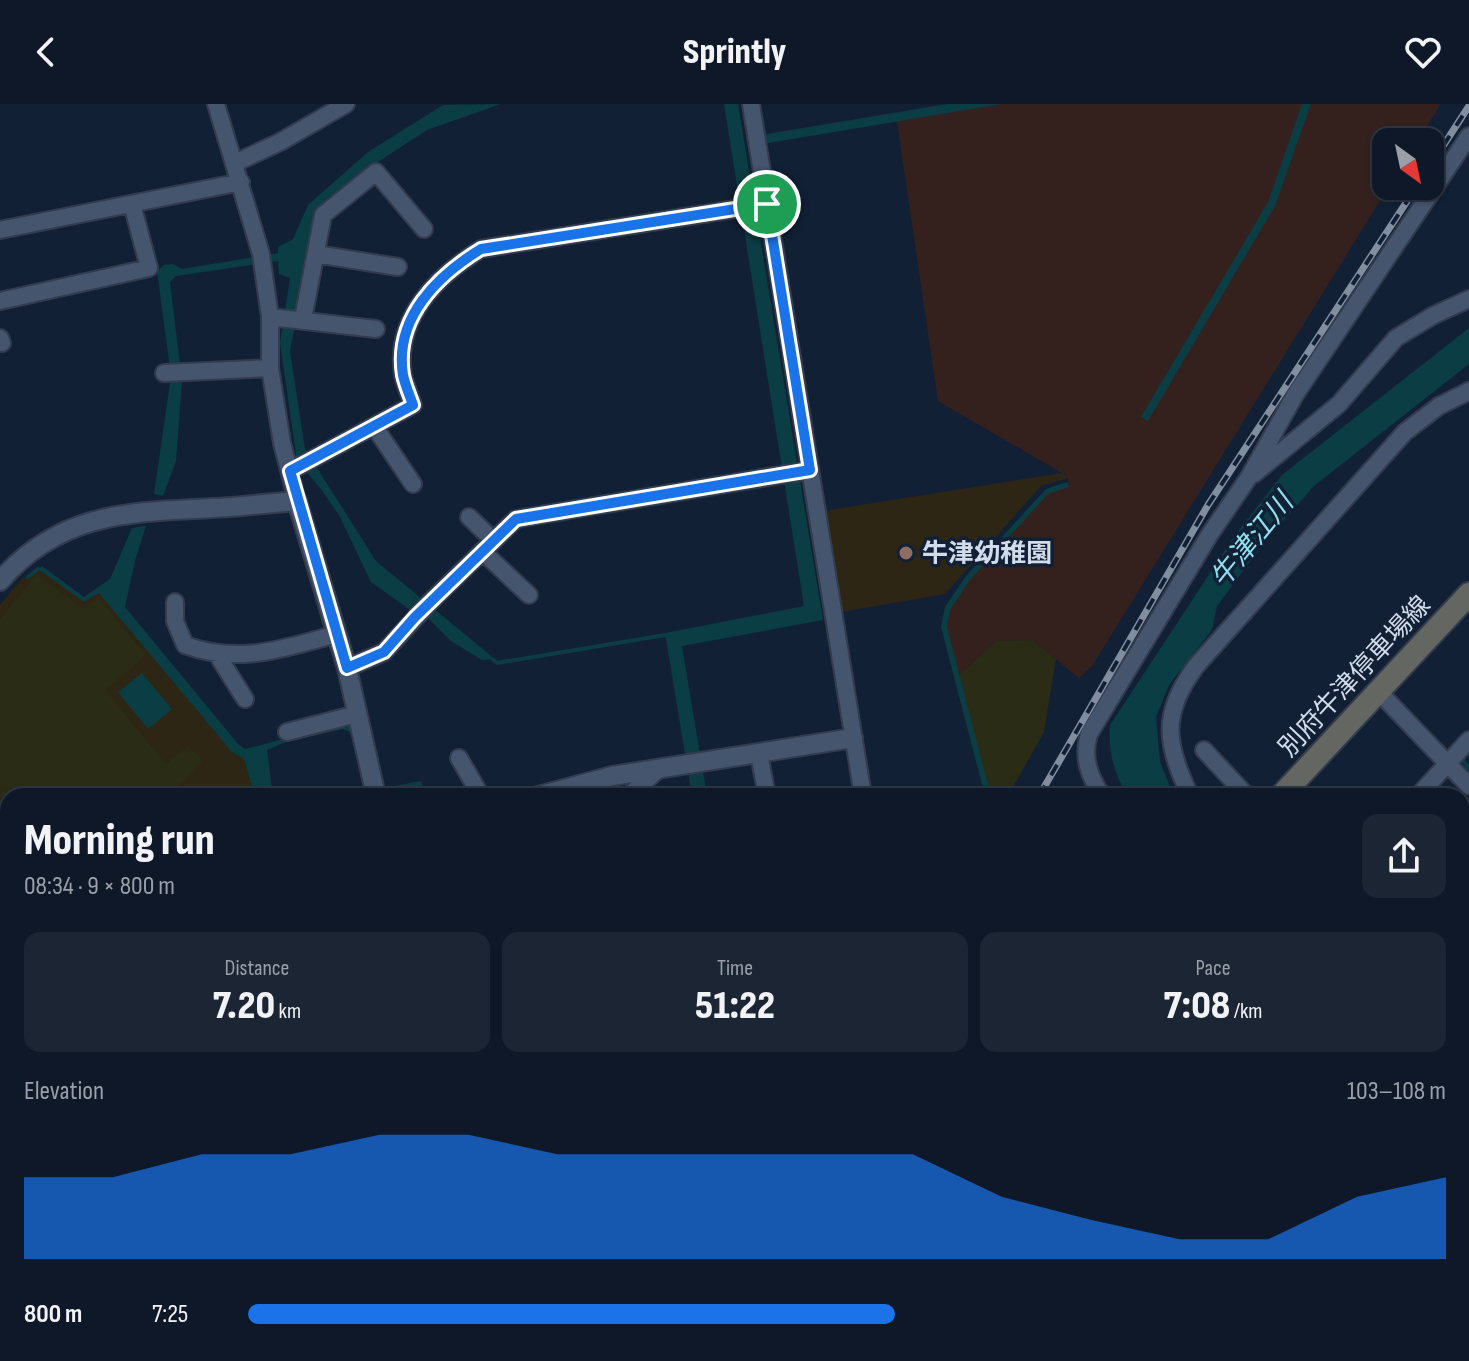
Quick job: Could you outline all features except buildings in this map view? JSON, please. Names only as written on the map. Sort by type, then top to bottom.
[{"type":"main road","name":"別府牛津停車場線","points":[[1288,788],[1469,594]]},
{"type":"street","points":[[216,104],[262,261],[270,317],[270,368],[282,443],[347,668],[374,788]]},
{"type":"street","points":[[235,163],[280,142],[346,104]]},
{"type":"street","points":[[751,104],[862,788]]},
{"type":"street","points":[[1098,788],[1087,766],[1084,750],[1089,734],[1210,534],[1249,477],[1295,395],[1469,136]]},
{"type":"street","points":[[303,319],[323,215],[376,172],[424,229]]},
{"type":"street","points":[[0,230],[241,182]]},
{"type":"street","points":[[0,301],[149,268],[132,204]]},
{"type":"street","points":[[290,471],[413,405],[403,375],[403,343],[417,306],[433,285],[456,264],[481,249],[767,204]]},
{"type":"street","points":[[316,254],[398,267]]},
{"type":"street","points":[[1249,477],[1339,404],[1396,338],[1469,299]]},
{"type":"street","points":[[270,317],[376,329]]},
{"type":"street","points":[[164,373],[270,368]]},
{"type":"street","points":[[1186,788],[1174,761],[1169,727],[1180,688],[1206,654],[1405,432],[1439,406],[1469,391]]},
{"type":"street","points":[[374,426],[413,484]]},
{"type":"street","points":[[347,668],[384,652],[415,617],[516,519],[810,470]]},
{"type":"street","points":[[0,581],[18,560],[37,547],[68,530],[108,516],[297,501]]},
{"type":"street","points":[[469,517],[488,546],[529,595]]},
{"type":"street","points":[[175,602],[175,621],[185,645],[216,653],[262,655],[337,634]]},
{"type":"street","points":[[216,653],[245,699]]},
{"type":"street","points":[[1378,691],[1469,786]]},
{"type":"street","points":[[287,732],[357,714]]},
{"type":"street","points":[[563,788],[581,782],[853,738]]},
{"type":"street","points":[[1426,788],[1469,740]]},
{"type":"street","points":[[1204,750],[1240,788]]},
{"type":"street","points":[[759,754],[765,788]]},
{"type":"street","points":[[459,758],[476,788]]},
{"type":"street","points":[[637,788],[659,769]]},
{"type":"shaded area","points":[[983,104],[1441,104],[1426,128],[1372,128],[1372,200],[1380,200],[1092,666],[1079,678],[1032,640],[996,641],[959,675],[944,627],[947,609],[968,577],[1047,491],[1068,484],[1068,478],[938,401],[897,122],[899,117]]},
{"type":"shaded area","name":"牛津幼稚園","points":[[1062,473],[1068,478],[1041,486],[945,594],[841,612],[823,511]]},
{"type":"shaded area","points":[[38,566],[83,600],[100,590],[247,759],[256,788],[0,788],[0,605],[20,581]]},
{"type":"shaded area","points":[[37,575],[83,608],[99,598],[146,656],[105,690],[166,764],[188,746],[203,760],[177,788],[0,788],[0,619]]},
{"type":"shaded area","points":[[1032,640],[1056,659],[1044,732],[1012,788],[986,788],[959,675],[996,641]]},
{"type":"water","points":[[501,104],[427,130],[361,173],[317,216],[290,351],[305,449],[376,561],[492,659],[482,660],[451,641],[427,617],[413,612],[371,582],[340,517],[297,461],[280,343],[290,278],[279,274],[278,261],[176,276],[170,282],[182,381],[176,461],[163,496],[154,494],[171,376],[157,271],[164,265],[173,264],[182,269],[278,253],[278,247],[293,239],[308,205],[368,152],[443,105]]},
{"type":"water","points":[[724,104],[738,104],[823,620],[682,646],[706,788],[691,788],[665,633],[804,606]]},
{"type":"water","points":[[947,104],[1002,104],[762,144],[760,135]]},
{"type":"water","points":[[1302,104],[1311,104],[1275,206],[1148,421],[1141,417],[1268,202]]},
{"type":"water","name":"牛津江川","points":[[1469,328],[1469,364],[1314,486],[1263,544],[1217,606],[1212,630],[1169,685],[1156,717],[1160,762],[1171,788],[1123,788],[1113,762],[1110,725],[1235,535],[1282,475]]},
{"type":"water","points":[[1067,482],[1069,487],[1048,494],[970,580],[950,610],[947,627],[989,788],[983,788],[941,627],[945,607],[966,576],[1046,489]]},
{"type":"water","points":[[146,526],[125,607],[239,745],[245,749],[348,722],[354,726],[368,788],[364,788],[350,732],[343,729],[286,742],[267,750],[272,788],[253,788],[244,759],[232,752],[99,593],[84,602],[38,569],[42,566],[84,597],[110,579],[132,528]]},
{"type":"water","points":[[142,673],[172,709],[148,729],[118,692]]},
{"type":"water","points":[[421,781],[423,788],[389,788]]},
{"type":"waterway","points":[[28,577],[38,569]]},
{"type":"waterway","points":[[492,659],[497,663],[665,635]]},
{"type":"waterway","points":[[1462,759],[1469,769]]},
{"type":"waterway","points":[[1436,788],[1441,783]]},
{"type":"railway","points":[[1444,144],[1469,106]]},
{"type":"railway","points":[[1044,788],[1208,505],[1408,200]]},
{"type":"place","name":"牛津幼稚園","points":[[906,553]]},
{"type":"route","points":[[767,204],[810,470],[516,519],[415,617],[384,652],[347,668],[290,471],[413,405],[403,375],[403,343],[417,306],[433,285],[456,264],[481,249],[767,204]]}]
